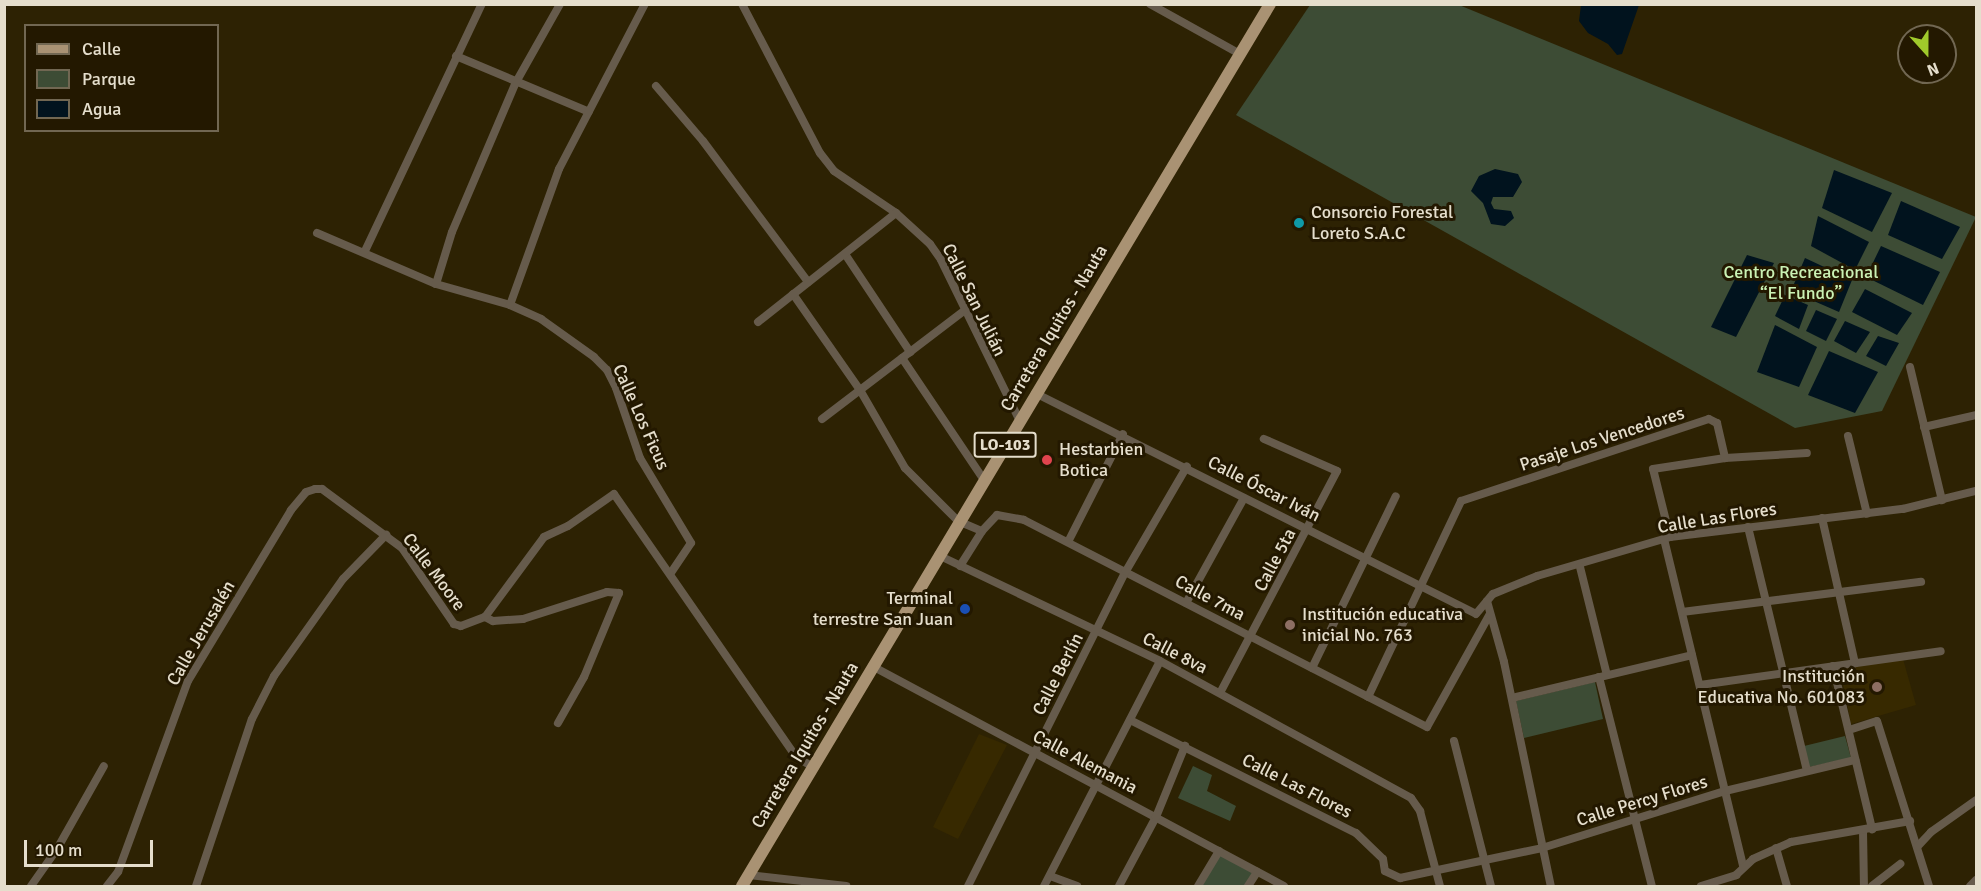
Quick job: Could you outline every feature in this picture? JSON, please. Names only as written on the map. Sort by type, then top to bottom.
[{"type":"main road","name":"Carretera Iquitos - Nauta","points":[[742,886],[958,521],[1270,4]]},
{"type":"street","points":[[365,251],[482,4]]},
{"type":"street","points":[[436,284],[452,232],[514,84],[560,4]]},
{"type":"street","points":[[316,233],[365,251],[436,284],[510,305],[559,169],[645,4]]},
{"type":"street","name":"Calle San Julián","points":[[742,4],[820,153],[841,178],[896,213],[936,252],[1020,421]]},
{"type":"street","points":[[1150,4],[1240,54]]},
{"type":"street","points":[[456,56],[514,84],[589,112]]},
{"type":"street","points":[[656,86],[703,141],[808,282]]},
{"type":"street","points":[[758,322],[896,213]]},
{"type":"street","points":[[845,254],[910,352]]},
{"type":"street","points":[[793,294],[860,390],[905,468],[958,521],[982,531]]},
{"type":"street","name":"Calle Los Ficus","points":[[510,305],[541,319],[607,369],[640,458],[691,543],[670,574]]},
{"type":"street","points":[[822,419],[964,311]]},
{"type":"street","points":[[902,358],[984,480]]},
{"type":"street","points":[[1910,367],[1942,500]]},
{"type":"street","name":"Calle Óscar Iván","points":[[1035,393],[1187,466],[1244,498],[1476,614]]},
{"type":"street","points":[[1924,427],[1977,415]]},
{"type":"street","name":"Pasaje Los Vencedores","points":[[1422,588],[1461,501],[1709,419],[1717,423],[1725,458]]},
{"type":"street","points":[[1068,542],[1123,434]]},
{"type":"street","points":[[1848,436],[1867,514]]},
{"type":"street","name":"Calle 5ta","points":[[1220,693],[1337,471],[1264,439]]},
{"type":"street","points":[[1743,866],[1682,612],[1653,469],[1725,458],[1807,453]]},
{"type":"street","name":"Calle Berlín","points":[[968,886],[1126,571],[1187,466]]},
{"type":"street","name":"Calle Jerusalén","points":[[107,886],[118,872],[188,681],[291,510],[306,492],[322,489],[386,535]]},
{"type":"street","name":"Calle Las Flores","points":[[1476,614],[1493,594],[1537,576],[1580,567],[1667,538],[1867,514],[1977,491]]},
{"type":"street","name":"Calle Moore","points":[[196,886],[252,719],[274,676],[343,579],[386,535],[402,548],[454,624],[476,623],[485,617],[543,537],[568,526],[614,494],[796,757],[813,767]]},
{"type":"street","points":[[1312,668],[1396,496]]},
{"type":"street","points":[[1186,603],[1244,498]]},
{"type":"street","name":"Calle 7ma","points":[[960,566],[982,531],[997,515],[1005,514],[1126,571],[1427,728],[1490,615]]},
{"type":"street","points":[[1822,518],[1855,663]]},
{"type":"street","points":[[1748,527],[1807,770]]},
{"type":"street","name":"Calle 8va","points":[[938,555],[1160,661],[1416,804],[1440,886]]},
{"type":"street","points":[[1580,567],[1634,819],[1652,886]]},
{"type":"street","points":[[1682,612],[1921,582]]},
{"type":"street","points":[[1368,698],[1422,588]]},
{"type":"street","points":[[485,617],[499,622],[523,619],[607,592],[619,593],[584,677],[558,723]]},
{"type":"street","points":[[1487,601],[1512,698],[1551,886]]},
{"type":"street","points":[[1700,685],[1941,651]]},
{"type":"street","points":[[1512,698],[1692,655]]},
{"type":"street","points":[[1044,886],[1160,661]]},
{"type":"street","name":"Calle Alemania","points":[[872,666],[1284,886]]},
{"type":"street","points":[[1833,666],[1856,760],[1868,830],[1864,886]]},
{"type":"street","name":"Calle Las Flores","points":[[1130,720],[1361,836],[1383,859],[1385,872],[1391,876],[1410,878],[1437,872]]},
{"type":"street","points":[[1849,730],[1877,721],[1929,886]]},
{"type":"street","points":[[1454,741],[1491,886]]},
{"type":"street","points":[[1119,886],[1156,818],[1185,746]]},
{"type":"street","name":"Calle Percy Flores","points":[[1437,872],[1542,848],[1725,791],[1856,760]]},
{"type":"street","points":[[31,886],[57,849],[104,766]]},
{"type":"street","points":[[1918,846],[1923,838],[1976,800]]},
{"type":"street","points":[[1701,886],[1736,875],[1743,866],[1776,848],[1910,821]]},
{"type":"street","points":[[1776,848],[1787,886]]},
{"type":"street","points":[[1198,886],[1219,851]]},
{"type":"street","points":[[1872,886],[1900,864]]},
{"type":"street","points":[[1248,886],[1257,872]]},
{"type":"street","points":[[749,875],[846,886]]},
{"type":"street","points":[[1050,876],[1077,886]]},
{"type":"street","points":[[1970,886],[1977,880]]},
{"type":"shaded area","name":"Institución Educativa No. 601083","points":[[1903,659],[1916,705],[1851,724],[1840,668]]},
{"type":"shaded area","points":[[979,734],[1007,745],[958,839],[933,827]]},
{"type":"green space","name":"Centro Recreacional “El Fundo”","points":[[1310,5],[1459,5],[1976,217],[1882,411],[1795,428],[1236,115]]},
{"type":"green space","points":[[1595,682],[1603,719],[1524,738],[1516,701]]},
{"type":"green space","points":[[1845,736],[1851,758],[1809,767],[1804,746]]},
{"type":"green space","points":[[1193,766],[1212,775],[1207,791],[1236,806],[1230,821],[1178,798]]},
{"type":"green space","points":[[1221,851],[1257,870],[1247,886],[1199,886]]},
{"type":"water","points":[[1581,5],[1639,5],[1622,54],[1617,55],[1608,44],[1588,33],[1579,21]]},
{"type":"water","points":[[1495,169],[1518,174],[1522,182],[1513,197],[1493,197],[1491,203],[1494,209],[1511,211],[1514,218],[1505,226],[1491,224],[1483,203],[1471,191],[1479,176]]},
{"type":"water","points":[[1834,170],[1892,193],[1872,232],[1822,208]]},
{"type":"water","points":[[1901,201],[1960,227],[1942,259],[1888,235]]},
{"type":"water","points":[[1818,216],[1869,242],[1855,270],[1811,246]]},
{"type":"water","points":[[1881,246],[1940,272],[1923,305],[1866,277]]},
{"type":"water","points":[[1747,255],[1774,263],[1736,337],[1711,327]]},
{"type":"water","points":[[1805,258],[1852,280],[1839,312],[1791,291]]},
{"type":"water","points":[[1865,289],[1912,313],[1897,335],[1852,312]]},
{"type":"water","points":[[1785,295],[1808,305],[1799,329],[1775,316]]},
{"type":"water","points":[[1816,310],[1837,319],[1826,341],[1806,331]]},
{"type":"water","points":[[1845,321],[1870,332],[1856,353],[1834,341]]},
{"type":"water","points":[[1775,325],[1817,347],[1799,387],[1757,372]]},
{"type":"water","points":[[1878,336],[1899,343],[1886,366],[1866,356]]},
{"type":"water","points":[[1829,351],[1878,372],[1855,413],[1808,395]]},
{"type":"place","name":"Consorcio Forestal Loreto S.A.C","points":[[1299,223]]},
{"type":"place","name":"Hestarbien Botica","points":[[1047,460]]},
{"type":"place","name":"Terminal terrestre San Juan","points":[[965,609]]},
{"type":"place","name":"Institución educativa inicial No. 763","points":[[1290,625]]},
{"type":"place","name":"Institución Educativa No. 601083","points":[[1877,687]]}]
